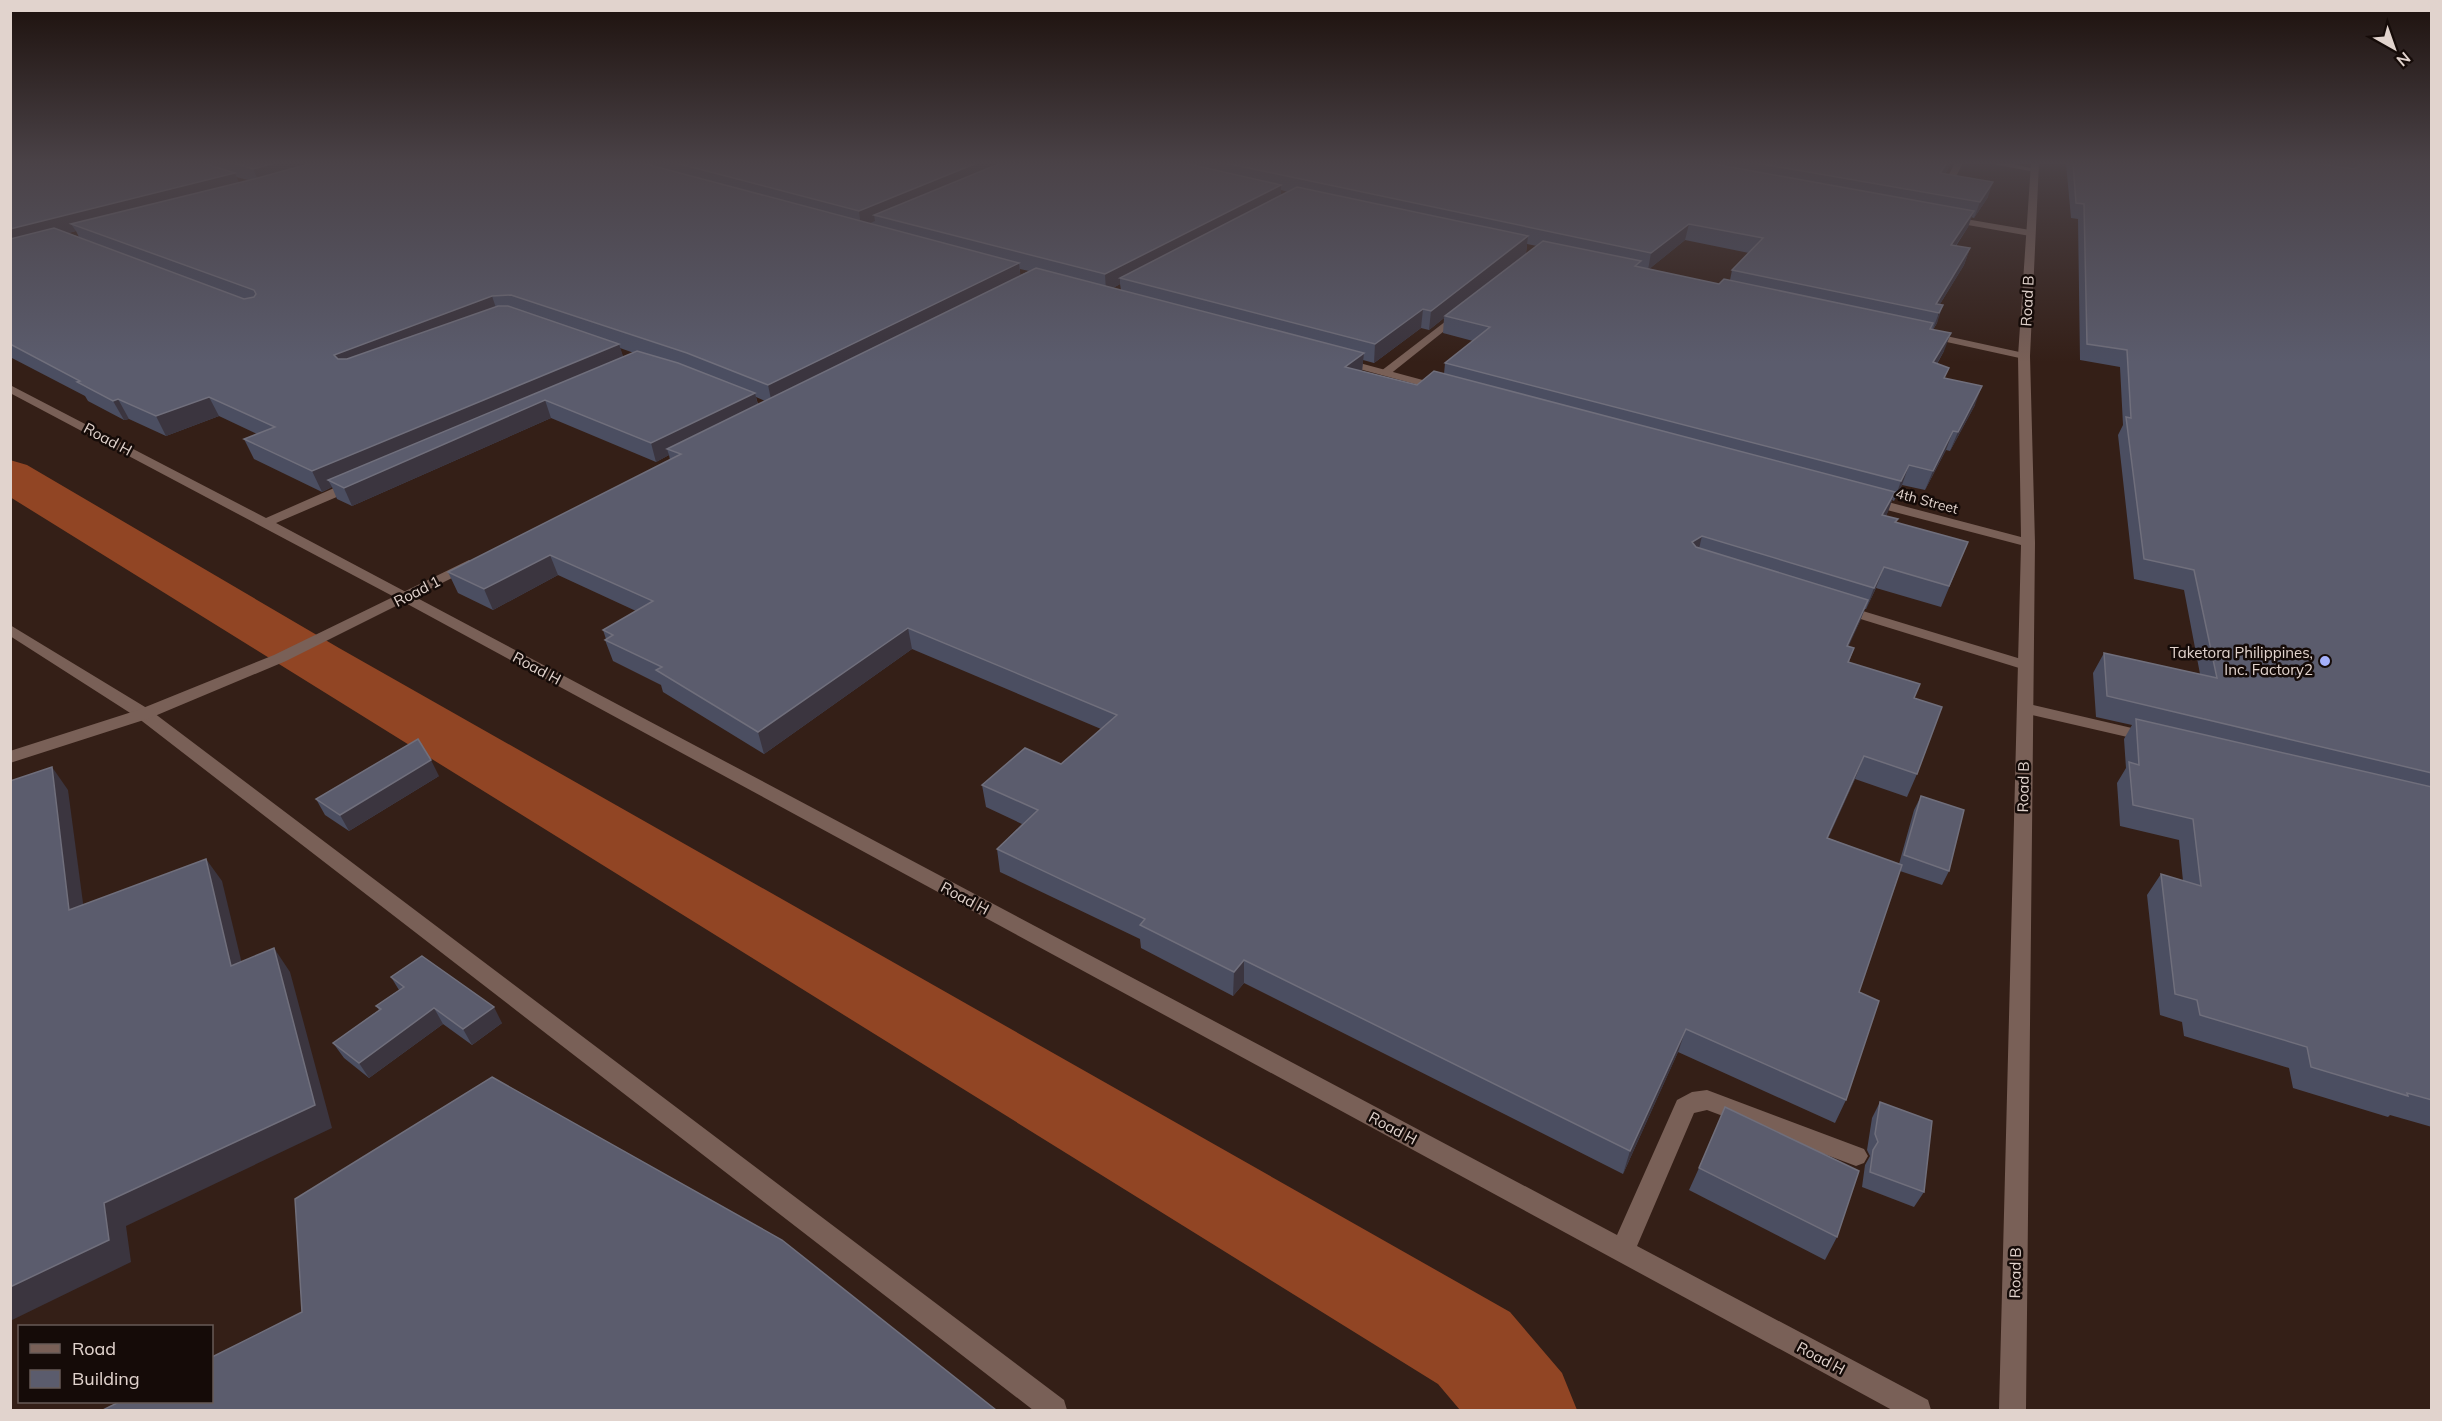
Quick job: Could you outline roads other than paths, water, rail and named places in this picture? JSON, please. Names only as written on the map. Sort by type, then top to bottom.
[{"type":"street","points":[[2008,229],[2030,233]]},
{"type":"street","name":"Road B","points":[[2012,1410],[2028,543],[2024,356],[2030,229]]},
{"type":"street","points":[[1385,373],[1466,309]]},
{"type":"street","points":[[1920,334],[2024,356]]},
{"type":"street","points":[[1329,358],[1454,391]]},
{"type":"street","name":"Road H","points":[[10,388],[405,597],[1918,1410]]},
{"type":"street","points":[[265,523],[370,477]]},
{"type":"street","name":"4th Street","points":[[1856,497],[2028,543]]},
{"type":"street","name":"Road 1","points":[[10,757],[144,714],[280,658],[479,560]]},
{"type":"street","points":[[1832,605],[2025,665]]},
{"type":"street","points":[[10,629],[144,714],[1054,1410]]},
{"type":"street","points":[[2025,708],[2168,741]]},
{"type":"street","points":[[1622,1252],[1685,1107],[1692,1102],[1707,1100],[1856,1156]]},
{"type":"waterway","points":[[10,475],[318,661],[1474,1348],[1525,1410]]},
{"type":"place","name":"Taketora Philippines, Inc. Factory2","points":[[2325,661]]}]
